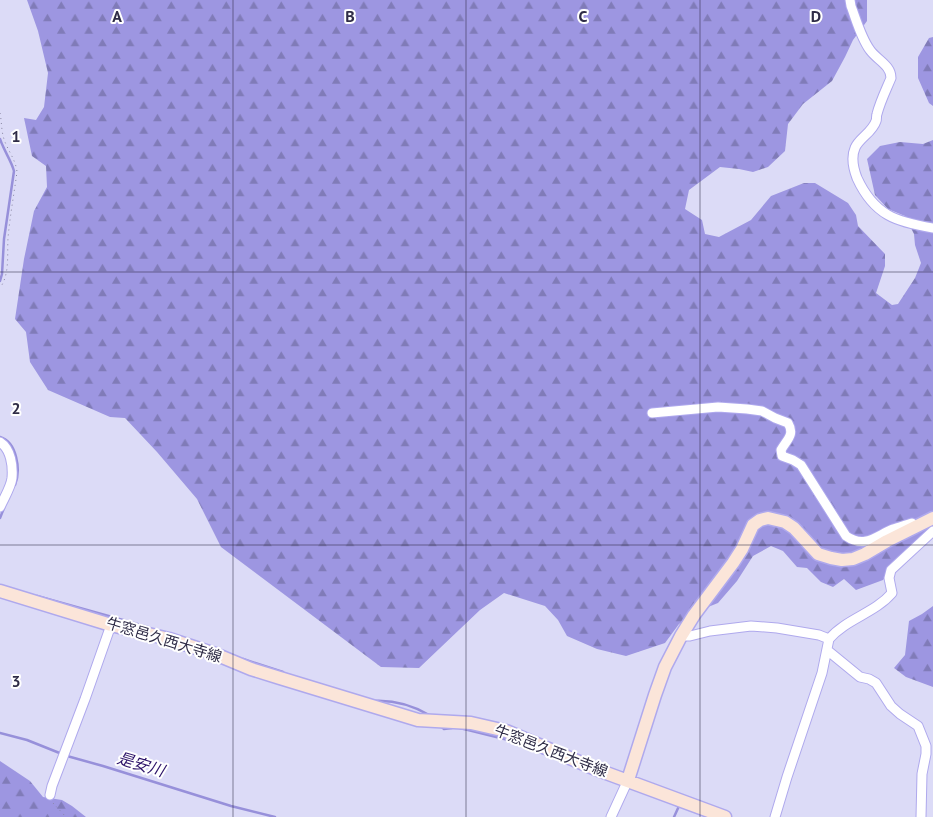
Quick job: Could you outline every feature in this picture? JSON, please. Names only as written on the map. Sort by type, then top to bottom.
[{"type":"main road","name":"牛窓邑久西大寺線","points":[[0,591],[111,625],[170,639],[216,654],[251,669],[418,720],[471,723],[506,732],[598,770],[628,780],[665,667],[694,615],[733,563],[753,526],[760,520],[768,518],[785,522],[794,528],[818,554],[842,560],[853,559],[865,554],[933,518]]},
{"type":"main road","points":[[628,780],[726,817]]},
{"type":"street","points":[[850,0],[868,48],[875,57],[888,67],[891,73],[876,121],[854,149],[854,171],[866,194],[883,213],[895,219],[933,228]]},
{"type":"street","points":[[652,413],[718,407],[762,411],[788,423],[791,429],[790,437],[782,450],[782,456],[800,465],[846,536],[850,539],[871,541],[892,530],[912,523],[919,526]]},
{"type":"street","points":[[0,442],[7,448],[12,468],[12,479],[0,507]]},
{"type":"street","points":[[775,817],[822,673],[829,639],[832,634],[886,599],[892,593],[889,578],[891,570],[933,531]]},
{"type":"street","points":[[50,795],[111,625]]},
{"type":"street","points":[[681,636],[752,626],[819,635],[829,639]]},
{"type":"street","points":[[827,650],[860,677],[876,683],[891,706],[918,726],[926,746],[922,774],[921,817]]},
{"type":"street","points":[[611,817],[628,780]]},
{"type":"path","points":[[0,113],[2,132],[17,167],[17,172],[8,239],[7,267],[5,278],[0,288]]},
{"type":"path","points":[[50,795],[54,804],[66,817]]},
{"type":"green space","points":[[27,0],[867,0],[867,21],[853,40],[832,81],[803,104],[788,124],[785,151],[768,167],[753,172],[720,167],[689,190],[685,209],[702,220],[705,234],[719,237],[751,220],[771,196],[804,183],[815,183],[848,203],[856,215],[858,226],[885,254],[885,266],[876,293],[892,305],[898,304],[915,278],[921,263],[915,245],[914,234],[905,216],[888,209],[875,195],[867,159],[880,146],[900,142],[923,144],[933,140],[933,527],[906,551],[883,580],[856,590],[844,579],[833,587],[821,582],[807,568],[797,567],[783,551],[771,546],[753,556],[737,581],[718,603],[703,609],[679,624],[665,643],[626,656],[597,649],[567,636],[558,620],[545,606],[504,593],[480,610],[419,668],[381,667],[221,547],[197,499],[125,418],[110,417],[48,390],[30,362],[26,332],[15,319],[24,259],[34,211],[47,187],[46,166],[32,156],[24,118],[36,120],[44,107],[48,73],[38,31]]},
{"type":"green space","points":[[933,37],[933,106],[929,103],[918,78],[918,57],[929,38]]},
{"type":"green space","points":[[933,606],[933,687],[906,677],[894,668],[905,655],[909,621]]},
{"type":"green space","points":[[0,761],[30,781],[43,797],[62,800],[86,817],[0,817]]},
{"type":"waterway","points":[[0,139],[14,171],[0,281]]},
{"type":"waterway","points":[[0,437],[6,440],[14,450],[18,472],[15,485]]},
{"type":"waterway","points":[[0,518],[4,508]]},
{"type":"waterway","points":[[37,596],[148,627]]},
{"type":"waterway","points":[[243,659],[283,672]]},
{"type":"waterway","points":[[374,701],[403,704],[431,716]]},
{"type":"waterway","points":[[442,727],[444,729],[452,728]]},
{"type":"waterway","points":[[460,728],[512,741],[552,757]]},
{"type":"waterway","name":"是安川","points":[[0,733],[27,740],[67,756],[231,806],[275,817]]},
{"type":"waterway","points":[[674,817],[679,806],[676,805]]}]
